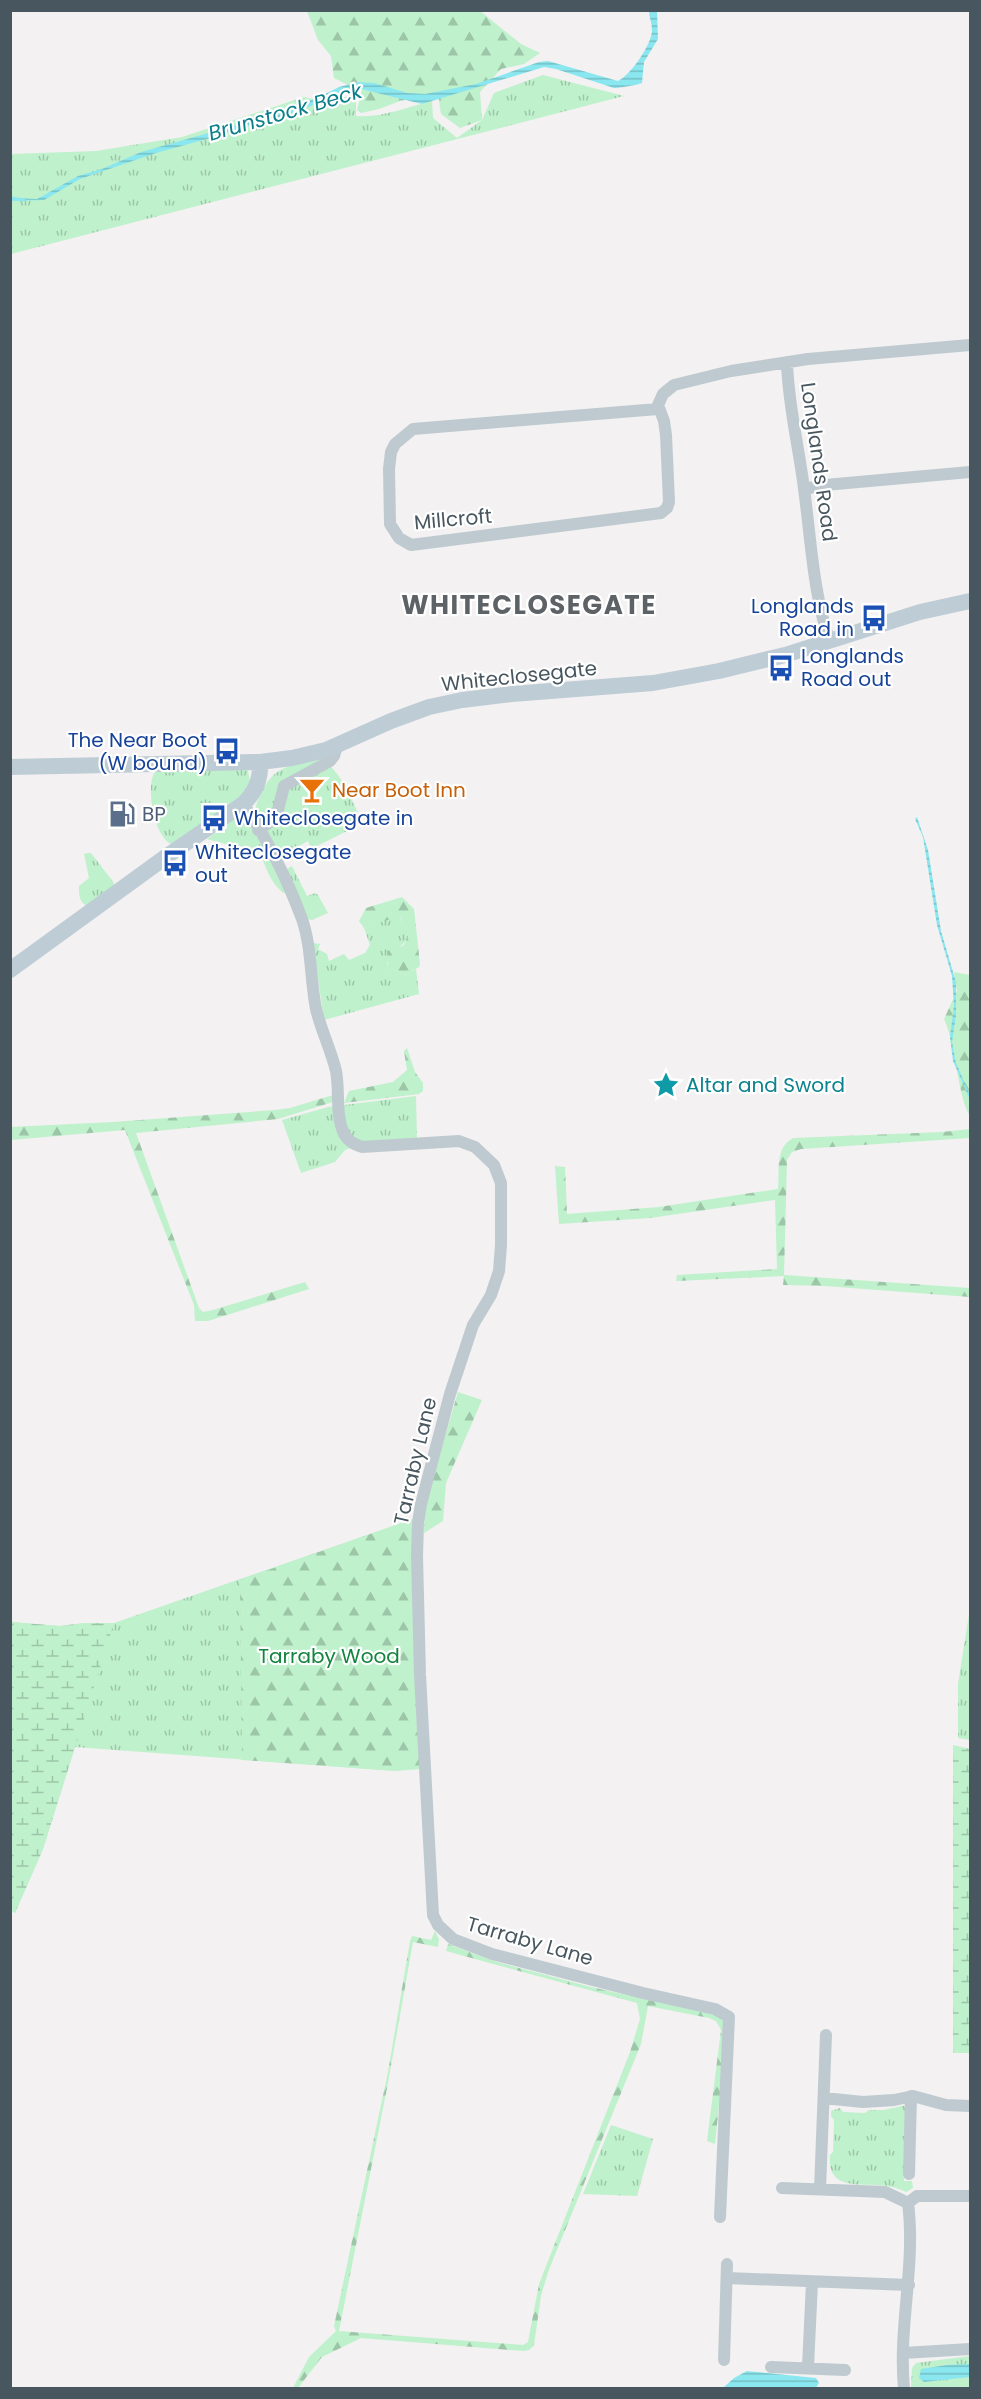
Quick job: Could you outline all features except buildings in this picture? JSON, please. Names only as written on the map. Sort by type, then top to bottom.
[{"type":"main road","name":"Whiteclosegate","points":[[10,767],[260,762],[292,758],[337,746],[391,721],[429,707],[462,700],[512,694],[590,690],[653,683],[765,660],[830,642],[920,612],[970,601]]},
{"type":"main road","points":[[10,970],[243,804],[249,799],[257,784],[260,762]]},
{"type":"street","name":"Longlands Road","points":[[830,642],[814,567],[789,391],[787,362],[970,345]]},
{"type":"street","points":[[658,409],[659,400],[663,394],[682,382],[731,370],[787,362]]},
{"type":"street","name":"Millcroft","points":[[658,409],[664,421],[666,435],[669,502],[664,512],[411,545],[393,532],[390,524],[389,460],[395,444],[413,429],[658,409]]},
{"type":"street","points":[[804,489],[825,484],[970,472]]},
{"type":"street","points":[[258,830],[276,818],[281,790],[284,786],[330,761],[337,746]]},
{"type":"street","name":"Tarraby Lane","points":[[243,804],[280,869],[302,919],[307,937],[316,1009],[336,1071],[338,1111],[345,1135],[351,1143],[362,1147],[459,1141],[469,1143],[482,1152],[494,1165],[501,1183],[501,1245],[496,1281],[463,1350],[430,1466],[418,1523],[420,1675],[433,1915],[438,1924],[453,1939],[492,1954],[643,1993],[716,2009],[729,2017],[720,2217]]},
{"type":"street","points":[[820,2189],[826,2035]]},
{"type":"street","points":[[825,2098],[863,2102],[894,2100],[911,2096],[946,2105],[970,2106]]},
{"type":"street","points":[[909,2174],[911,2096]]},
{"type":"street","points":[[782,2188],[885,2192],[908,2203]]},
{"type":"street","points":[[908,2203],[916,2196],[970,2196]]},
{"type":"street","points":[[904,2388],[903,2353],[912,2229],[908,2203]]},
{"type":"street","points":[[724,2360],[727,2264]]},
{"type":"street","points":[[727,2278],[909,2285]]},
{"type":"street","points":[[808,2367],[812,2282]]},
{"type":"street","points":[[903,2353],[970,2349]]},
{"type":"street","points":[[771,2367],[845,2370]]},
{"type":"green space","points":[[307,11],[480,11],[521,44],[540,53],[524,64],[501,69],[480,92],[482,120],[460,128],[441,114],[438,94],[400,101],[361,113],[357,110],[362,90],[359,86],[350,86],[334,78],[331,56],[318,40]]},
{"type":"green space","points":[[543,75],[624,96],[11,254],[11,154],[96,151],[182,137],[304,97],[328,103],[356,93],[356,116],[385,114],[432,101],[433,118],[457,138],[482,120],[494,93]]},
{"type":"green space","points":[[321,759],[341,779],[363,823],[311,849],[308,841],[299,846],[302,853],[283,859],[256,813],[258,801],[266,784],[278,772],[293,765]]},
{"type":"green space","points":[[245,768],[250,781],[239,800],[171,844],[165,839],[156,822],[151,801],[154,773],[160,770]]},
{"type":"green space","points":[[240,815],[245,818],[264,848],[286,894],[276,886],[260,853],[207,839]]},
{"type":"green space","points":[[91,853],[114,883],[114,886],[88,906],[81,901],[79,895],[79,886],[89,878],[84,854]]},
{"type":"green space","points":[[292,866],[307,896],[315,893],[318,895],[328,913],[312,920],[307,919],[287,869]]},
{"type":"green space","points":[[402,897],[414,909],[420,964],[406,975],[388,967],[387,951],[403,946],[408,937],[400,916],[364,928],[359,921],[366,908]]},
{"type":"green space","points":[[399,915],[409,937],[387,962],[388,967],[406,975],[416,969],[419,994],[324,1020],[313,943],[320,944],[318,949],[327,954],[329,961],[344,954],[349,960],[365,953],[370,945],[364,928]]},
{"type":"green space","points":[[954,972],[970,975],[970,1116],[962,1096],[952,1043],[944,1019],[957,991]]},
{"type":"green space","points":[[407,1048],[415,1072],[423,1083],[423,1091],[419,1094],[344,1103],[349,1091],[393,1082],[407,1070],[404,1051]]},
{"type":"green space","points":[[333,1095],[333,1102],[278,1119],[136,1133],[199,1308],[203,1312],[305,1282],[309,1289],[208,1321],[195,1321],[194,1305],[125,1130],[11,1140],[11,1127],[275,1110],[290,1108]]},
{"type":"green space","points":[[416,1096],[417,1140],[359,1145],[345,1150],[335,1162],[301,1173],[282,1120],[328,1107]]},
{"type":"green space","points":[[970,1129],[970,1138],[801,1149],[792,1152],[787,1160],[784,1275],[970,1288],[970,1297],[783,1285],[784,1276],[676,1281],[677,1275],[777,1269],[775,1200],[650,1218],[559,1224],[555,1166],[565,1167],[567,1214],[659,1207],[778,1189],[780,1154],[793,1138]]},
{"type":"green space","points":[[458,1392],[482,1400],[446,1483],[443,1521],[424,1533],[425,1504]]},
{"type":"green space","points":[[413,1519],[396,1771],[75,1747],[43,1849],[15,1913],[11,1910],[11,1622],[60,1626],[114,1623]]},
{"type":"green space","name":"Tarraby Wood","points":[[413,1519],[420,1769],[396,1771],[242,1760],[240,1580]]},
{"type":"green space","points":[[970,1608],[970,1740],[958,1738],[958,1684]]},
{"type":"green space","points":[[11,1622],[60,1626],[114,1623],[43,1849],[15,1913],[11,1910]]},
{"type":"green space","points":[[953,1745],[970,1749],[970,2053],[953,2053]]},
{"type":"green space","points":[[435,1931],[439,1939],[438,1947],[413,1942],[339,2331],[523,2345],[528,2342],[539,2284],[630,2052],[640,2019],[637,2003],[446,1951],[448,1944],[497,1962],[591,1987],[721,2016],[727,2027],[715,2144],[707,2141],[721,2030],[716,2021],[709,2018],[648,2006],[641,2044],[548,2272],[541,2296],[534,2345],[524,2351],[361,2338],[322,2357],[298,2388],[293,2388],[309,2357],[336,2331],[334,2326],[388,2072],[410,1941],[412,1936],[431,1940]]},
{"type":"green space","points":[[907,2105],[904,2181],[912,2181],[913,2188],[906,2192],[882,2186],[850,2184],[835,2176],[831,2168],[830,2155],[833,2152],[834,2120],[831,2111],[840,2108],[843,2112],[865,2113],[869,2110],[884,2110]]},
{"type":"green space","points":[[611,2125],[653,2139],[637,2196],[583,2194]]},
{"type":"green space","points":[[970,2356],[970,2388],[911,2388],[912,2368],[916,2363]]},
{"type":"water","name":"Brunstock Beck","points":[[649,11],[657,11],[658,39],[644,62],[640,84],[614,88],[544,67],[422,104],[361,89],[343,91],[302,110],[156,153],[80,179],[44,200],[11,201],[11,198],[37,199],[78,176],[102,169],[141,152],[244,123],[317,98],[339,87],[359,82],[374,83],[407,93],[425,94],[476,84],[548,61],[618,81],[634,66],[649,43],[652,30]]},
{"type":"water","points":[[917,817],[928,850],[941,931],[956,982],[956,1015],[952,1042],[956,1063],[970,1100],[953,1061],[950,1037],[954,1006],[952,976],[937,925],[923,837],[915,819]]},
{"type":"water","points":[[970,2364],[970,2377],[924,2382],[919,2378],[921,2369]]},
{"type":"water","points":[[747,2371],[816,2378],[819,2383],[816,2388],[723,2388],[734,2378]]},
{"type":"waterway","name":"Brunstock Beck","points":[[10,198],[24,200]]},
{"type":"place","name":"Longlands Road in","points":[[874,618]]},
{"type":"place","name":"Longlands Road out","points":[[781,668]]},
{"type":"place","name":"The Near Boot (W bound)","points":[[227,751]]},
{"type":"place","name":"Near Boot Inn","points":[[312,790]]},
{"type":"place","name":"BP","points":[[122,814]]},
{"type":"place","name":"Whiteclosegate in","points":[[214,818]]},
{"type":"place","name":"Whiteclosegate out","points":[[175,863]]},
{"type":"place","name":"Altar and Sword","points":[[666,1085]]},
{"type":"district","name":"WHITECLOSEGATE","points":[[529,605]]}]
